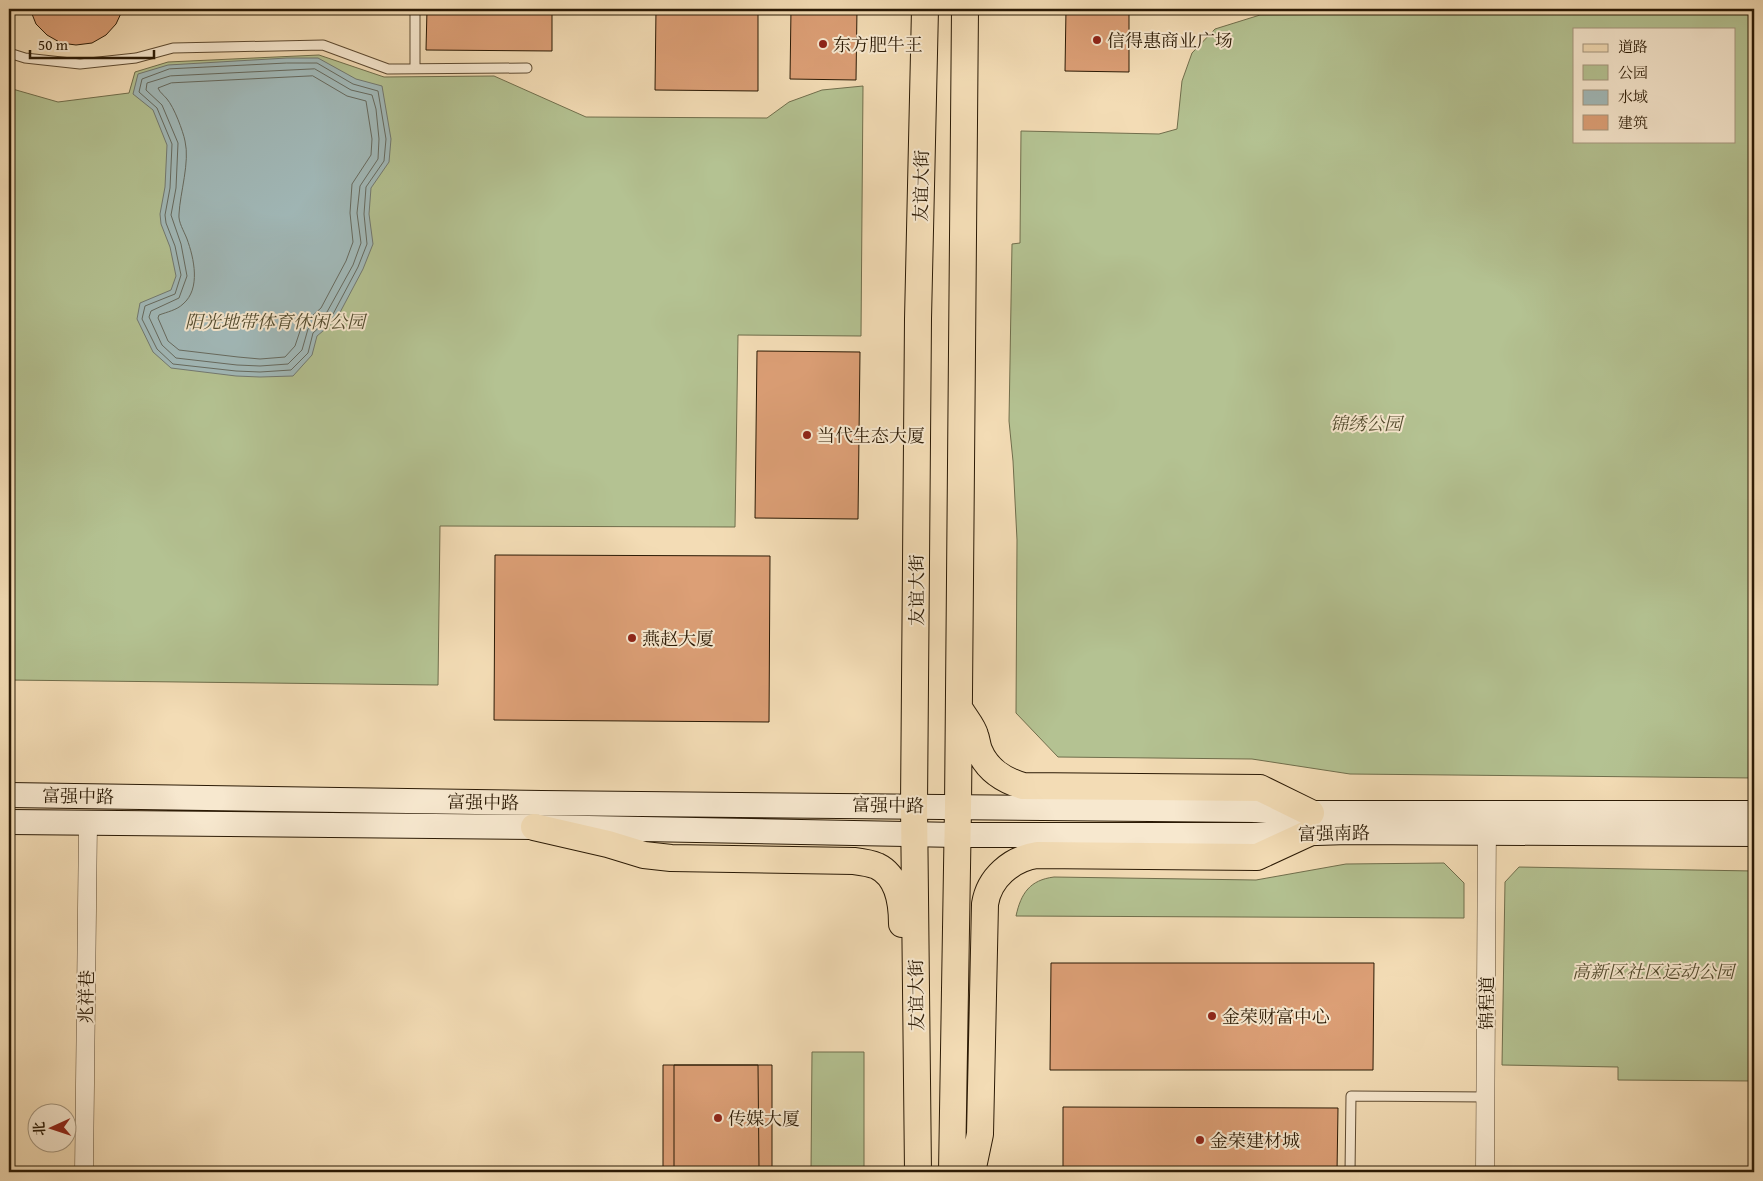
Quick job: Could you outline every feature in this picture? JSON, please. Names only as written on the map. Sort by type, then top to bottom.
[{"type":"main road","name":"友谊大街","points":[[918,1172],[914,806],[919,309],[925,9]]},
{"type":"main road","points":[[952,1172],[958,835],[965,9]]},
{"type":"main road","points":[[959,708],[975,734],[978,748],[983,758],[992,770],[1001,778],[1023,786],[1260,788],[1310,823],[1257,857],[1037,855],[1025,857],[1015,862],[991,883],[984,904],[980,1134],[972,1172]]},
{"type":"main road","name":"富强中路","points":[[9,795],[542,803],[958,806]]},
{"type":"main road","name":"富强南路","points":[[958,806],[1257,810],[1310,823]]},
{"type":"main road","name":"富强南路","points":[[914,834],[1252,835],[1310,823],[1487,823],[1754,813]]},
{"type":"main road","name":"富强中路","points":[[9,822],[534,827],[914,834]]},
{"type":"main road","name":"富强南路","points":[[1487,823],[1754,834]]},
{"type":"main road","points":[[534,827],[608,844],[644,855],[671,858],[854,861],[878,866],[887,873],[897,892],[902,912],[905,1148],[908,1172]]},
{"type":"street","name":"兆祥巷","points":[[84,1172],[88,822]]},
{"type":"street","name":"锦程道","points":[[1485,1172],[1487,823]]},
{"type":"lane","points":[[415,9],[415,69]]},
{"type":"lane","points":[[9,53],[25,58],[80,64],[136,58],[173,48],[323,45],[388,69],[527,68]]},
{"type":"lane","points":[[1350,1172],[1351,1096],[1486,1097]]},
{"type":"green space","name":"锦绣公园","points":[[1388,9],[1754,9],[1754,778],[1350,774],[1252,759],[1058,757],[1016,713],[1017,540],[1009,421],[1012,244],[1020,243],[1021,131],[1159,134],[1177,129],[1182,81],[1192,53],[1215,29],[1260,15],[1375,14]]},
{"type":"green space","name":"阳光地带体育休闲公园","points":[[319,55],[384,77],[494,76],[586,117],[767,118],[789,102],[822,90],[863,86],[861,336],[738,335],[735,527],[440,526],[438,685],[9,680],[9,88],[58,102],[129,93],[135,72],[168,62]]},
{"type":"green space","points":[[1444,863],[1464,883],[1464,918],[1016,916],[1024,894],[1028,889],[1039,881],[1054,877],[1256,880],[1346,864]]},
{"type":"green space","name":"高新区社区运动公园","points":[[1519,867],[1754,871],[1754,1081],[1618,1080],[1618,1067],[1502,1065],[1505,882]]},
{"type":"green space","points":[[812,1052],[864,1052],[864,1172],[811,1172]]},
{"type":"water","points":[[318,58],[356,79],[382,86],[391,139],[389,162],[371,188],[369,214],[373,244],[363,269],[336,320],[317,336],[312,355],[293,376],[236,376],[171,368],[153,352],[137,319],[140,303],[171,290],[176,276],[170,247],[161,224],[160,214],[165,187],[167,145],[153,110],[133,94],[138,74],[168,65]]},
{"type":"building","points":[[30,9],[123,9],[116,24],[106,35],[92,43],[76,45],[61,43],[47,35],[36,24]]},
{"type":"building","points":[[427,9],[552,9],[552,51],[426,50]]},
{"type":"building","points":[[656,9],[758,9],[758,91],[655,90]]},
{"type":"building","name":"东方肥牛王","points":[[791,9],[857,9],[856,80],[790,79]]},
{"type":"building","name":"信得惠商业广场","points":[[1066,9],[1129,9],[1129,72],[1065,71]]},
{"type":"building","name":"当代生态大厦","points":[[757,351],[860,352],[858,519],[755,518]]},
{"type":"building","name":"燕赵大厦","points":[[495,555],[770,556],[769,722],[494,720]]},
{"type":"building","name":"金荣财富中心","points":[[1051,963],[1374,963],[1373,1070],[1050,1070]]},
{"type":"building","name":"传媒大厦","points":[[663,1065],[772,1065],[772,1172],[663,1172]]},
{"type":"building","name":"传媒大厦","points":[[674,1065],[758,1065],[759,1169],[674,1170]]},
{"type":"building","name":"金荣建材城","points":[[1063,1107],[1338,1108],[1337,1172],[1063,1172]]},
{"type":"building","points":[[1751,1112],[1754,1112],[1754,1172],[1751,1172]]},
{"type":"place","name":"信得惠商业广场","points":[[1097,40]]},
{"type":"place","name":"东方肥牛王","points":[[823,44]]},
{"type":"place","name":"当代生态大厦","points":[[807,435]]},
{"type":"place","name":"燕赵大厦","points":[[632,638]]},
{"type":"place","name":"金荣财富中心","points":[[1212,1016]]},
{"type":"place","name":"传媒大厦","points":[[718,1118]]},
{"type":"place","name":"金荣建材城","points":[[1200,1140]]}]
